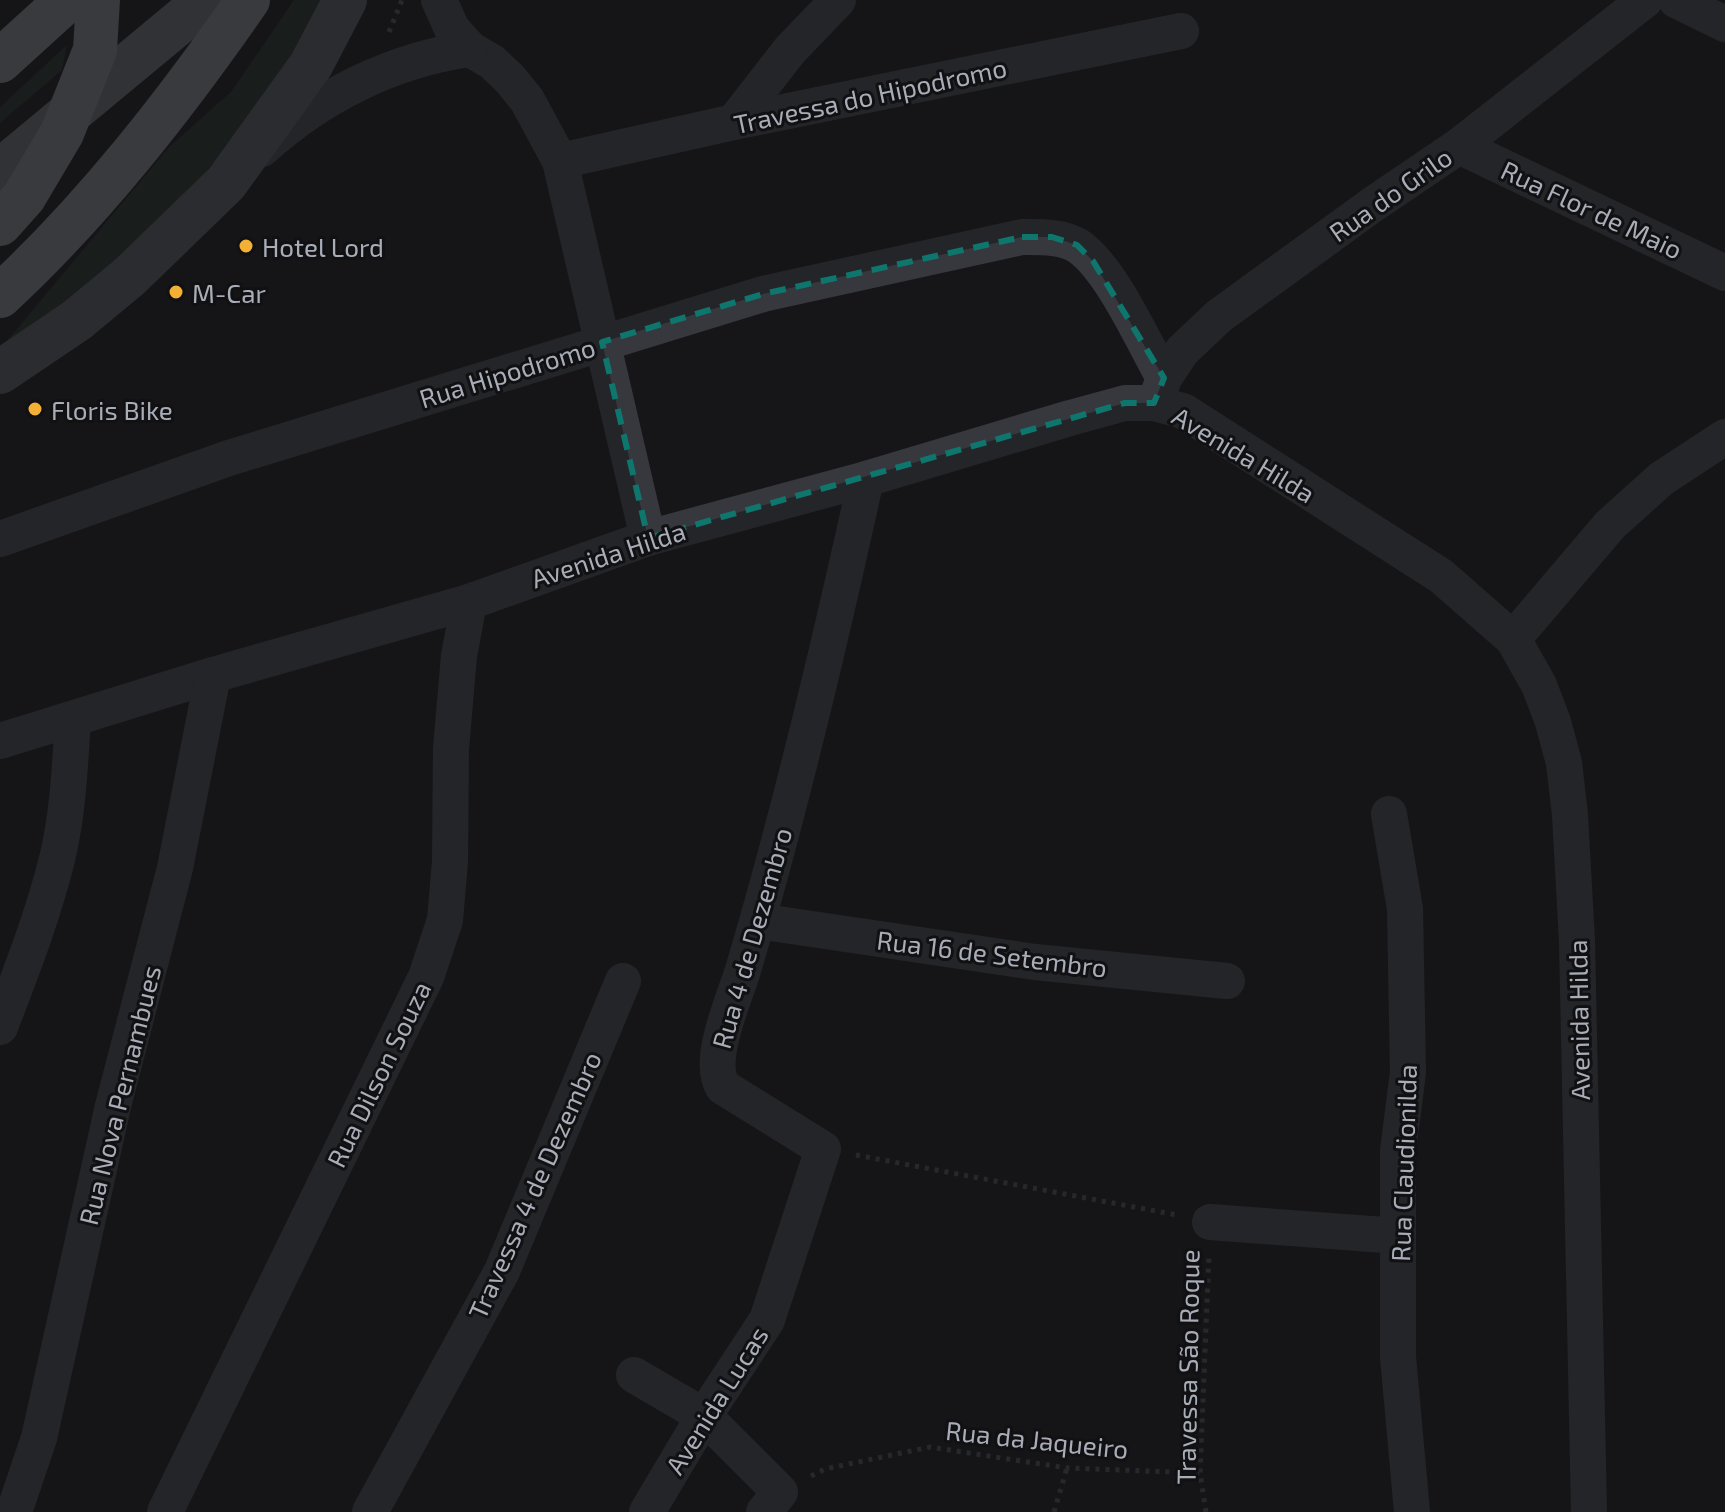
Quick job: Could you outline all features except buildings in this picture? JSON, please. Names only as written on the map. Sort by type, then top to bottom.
[{"type":"highway","points":[[0,61],[67,0]]},
{"type":"highway","points":[[0,224],[24,197],[62,133],[95,50],[98,0]]},
{"type":"highway","points":[[0,296],[31,267],[113,177],[201,68],[248,0]]},
{"type":"main road","points":[[0,171],[206,0]]},
{"type":"main road","points":[[0,372],[77,320],[109,294],[178,232],[226,183],[311,65],[345,0]]},
{"type":"street","points":[[439,0],[452,29],[470,49],[492,62],[510,79],[527,100],[560,161],[648,538]]},
{"type":"street","points":[[734,122],[790,50],[838,0]]},
{"type":"street","name":"Rua do Grilo","points":[[1159,391],[1182,351],[1219,316],[1459,146],[1645,0]]},
{"type":"street","points":[[1676,0],[1725,24]]},
{"type":"street","name":"Travessa do Hipodromo","points":[[560,161],[734,122],[1181,31]]},
{"type":"street","points":[[226,183],[282,131],[352,87],[431,54],[470,49]]},
{"type":"street","name":"Rua Flor de Maio","points":[[1459,146],[1725,273]]},
{"type":"street","name":"Rua Hipodromo","points":[[0,539],[229,458],[763,294],[1022,237],[1052,237],[1077,245],[1093,261],[1109,282],[1159,391]]},
{"type":"street","name":"Avenida Hilda","points":[[0,741],[213,675],[469,602],[648,538],[866,479],[1159,391],[1183,411],[1441,576],[1513,639],[1539,685],[1564,763],[1570,815],[1577,941],[1589,1512]]},
{"type":"street","points":[[1513,639],[1610,525],[1661,479],[1725,437]]},
{"type":"street","name":"Rua 4 de Dezembro","points":[[823,1149],[723,1087],[718,1079],[717,1055],[758,921],[831,639],[866,479]]},
{"type":"street","name":"Rua Dilson Souza","points":[[165,1512],[426,977],[445,920],[450,861],[451,749],[459,656],[469,602]]},
{"type":"street","name":"Rua Nova Pernambues","points":[[14,1512],[39,1438],[113,1106],[175,868],[213,675]]},
{"type":"street","points":[[0,1027],[57,858],[67,805],[73,719]]},
{"type":"street","name":"Rua Claudionilda","points":[[1389,814],[1405,909],[1408,1072],[1398,1151],[1398,1357],[1412,1512]]},
{"type":"street","name":"Rua 16 de Setembro","points":[[758,921],[1035,962],[1227,981]]},
{"type":"street","name":"Travessa 4 de Dezembro","points":[[370,1512],[502,1271],[623,981]]},
{"type":"street","name":"Avenida Lucas","points":[[647,1512],[704,1416],[767,1320],[823,1149]]},
{"type":"street","points":[[1210,1222],[1398,1236]]},
{"type":"street","points":[[634,1375],[704,1416],[772,1502]]},
{"type":"path","points":[[385,40],[402,0]]},
{"type":"path","points":[[823,1149],[1210,1222]]},
{"type":"path","name":"Travessa São Roque","points":[[1206,1512],[1200,1473],[1210,1222]]},
{"type":"path","name":"Rua da Jaqueiro","points":[[772,1502],[825,1469],[930,1447],[1067,1468],[1200,1473]]},
{"type":"path","points":[[1054,1512],[1067,1468]]},
{"type":"highlighted area","points":[[1022,237],[1052,237],[1077,245],[1093,261],[1164,378],[1154,403],[1125,403],[648,538],[602,342],[763,294]]},
{"type":"shaded area","points":[[294,0],[327,0],[272,92],[235,139],[142,237],[73,296],[1,348],[169,147],[231,92]]},
{"type":"shaded area","points":[[67,45],[62,70],[0,123],[0,107]]},
{"type":"place","name":"Hotel Lord","points":[[246,246]]},
{"type":"place","name":"M-Car","points":[[176,292]]},
{"type":"place","name":"Floris Bike","points":[[35,409]]}]
